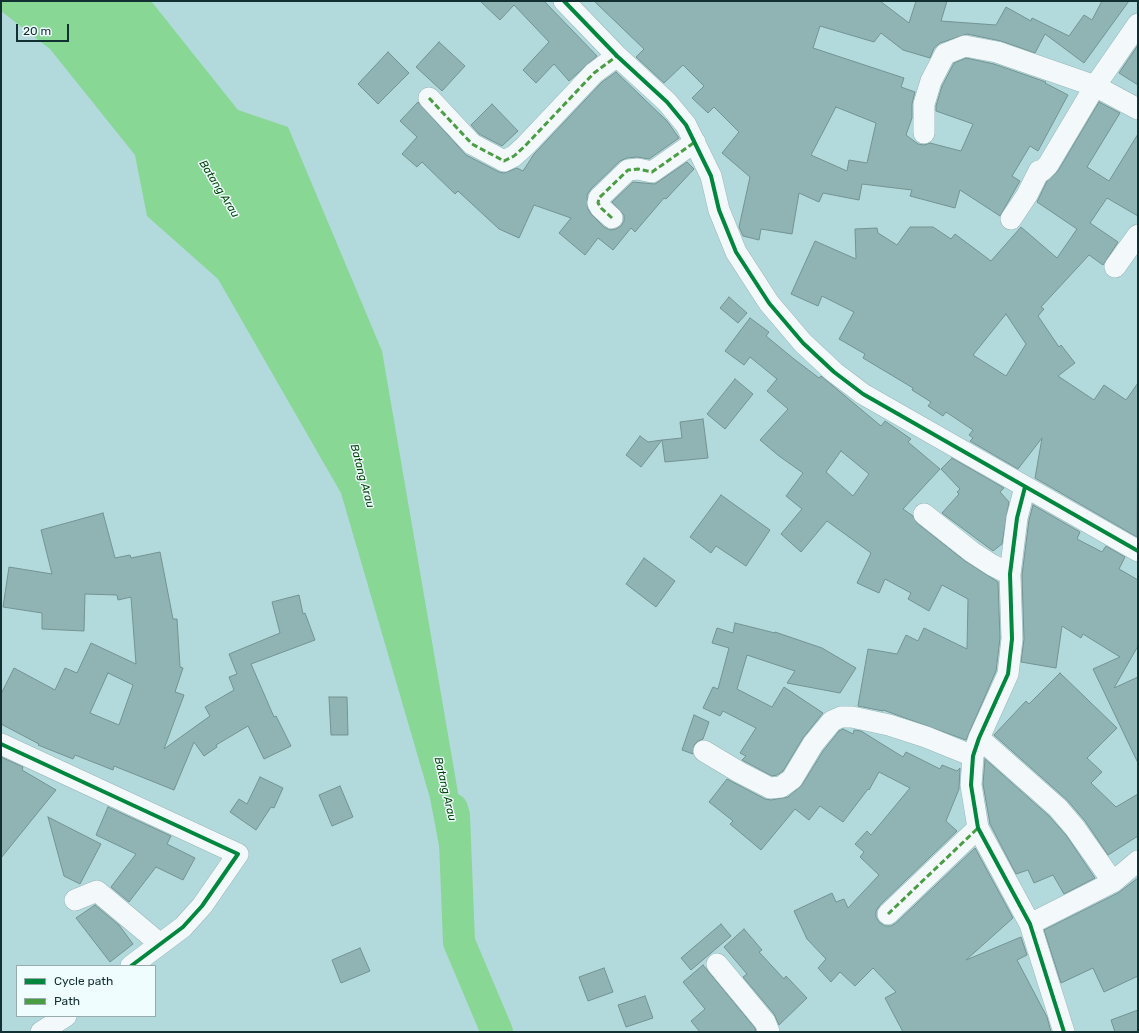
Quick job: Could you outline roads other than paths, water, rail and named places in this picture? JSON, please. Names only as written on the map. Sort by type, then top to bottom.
[{"type":"street","points":[[564,1],[617,56],[667,102],[686,125],[711,176],[719,210],[736,252],[769,303],[803,343],[834,372],[863,394],[957,446],[1138,551]]},
{"type":"street","points":[[1012,219],[1039,172],[1048,165],[1095,86],[1138,24]]},
{"type":"street","points":[[924,132],[924,104],[931,81],[945,54],[965,46],[997,52],[1095,86],[1138,109]]},
{"type":"street","points":[[429,98],[472,144],[504,161],[514,156],[525,146],[594,72],[617,56]]},
{"type":"street","points":[[612,218],[601,208],[598,203],[599,198],[628,170],[638,169],[652,172],[695,142]]},
{"type":"street","points":[[1115,267],[1138,235]]},
{"type":"street","points":[[1026,487],[1017,518],[1010,574],[1012,639],[1008,674],[976,747],[971,785],[978,828],[1030,924],[1064,1032]]},
{"type":"street","points":[[924,514],[972,552],[992,565],[1010,574]]},
{"type":"street","points":[[704,751],[739,772],[770,788],[781,787],[792,779],[813,744],[832,721],[841,717],[852,717],[926,737],[976,747],[1058,808],[1075,828],[1113,882]]},
{"type":"street","points":[[1,744],[238,854],[202,906],[183,927],[159,943],[132,965]]},
{"type":"street","points":[[888,914],[978,828]]},
{"type":"street","points":[[1030,924],[1113,882],[1138,861]]},
{"type":"street","points":[[75,900],[97,891],[159,943]]},
{"type":"street","points":[[717,964],[765,1022],[769,1032]]},
{"type":"street","points":[[41,1032],[64,1017]]},
{"type":"water","points":[[1,1],[151,1],[238,110],[288,127],[382,351],[468,851],[441,856],[430,798],[341,493],[218,279],[147,216],[135,155],[50,49],[1,11]]},
{"type":"waterway","name":"Batang Arau","points":[[452,809],[454,816],[459,942],[497,1032]]}]
